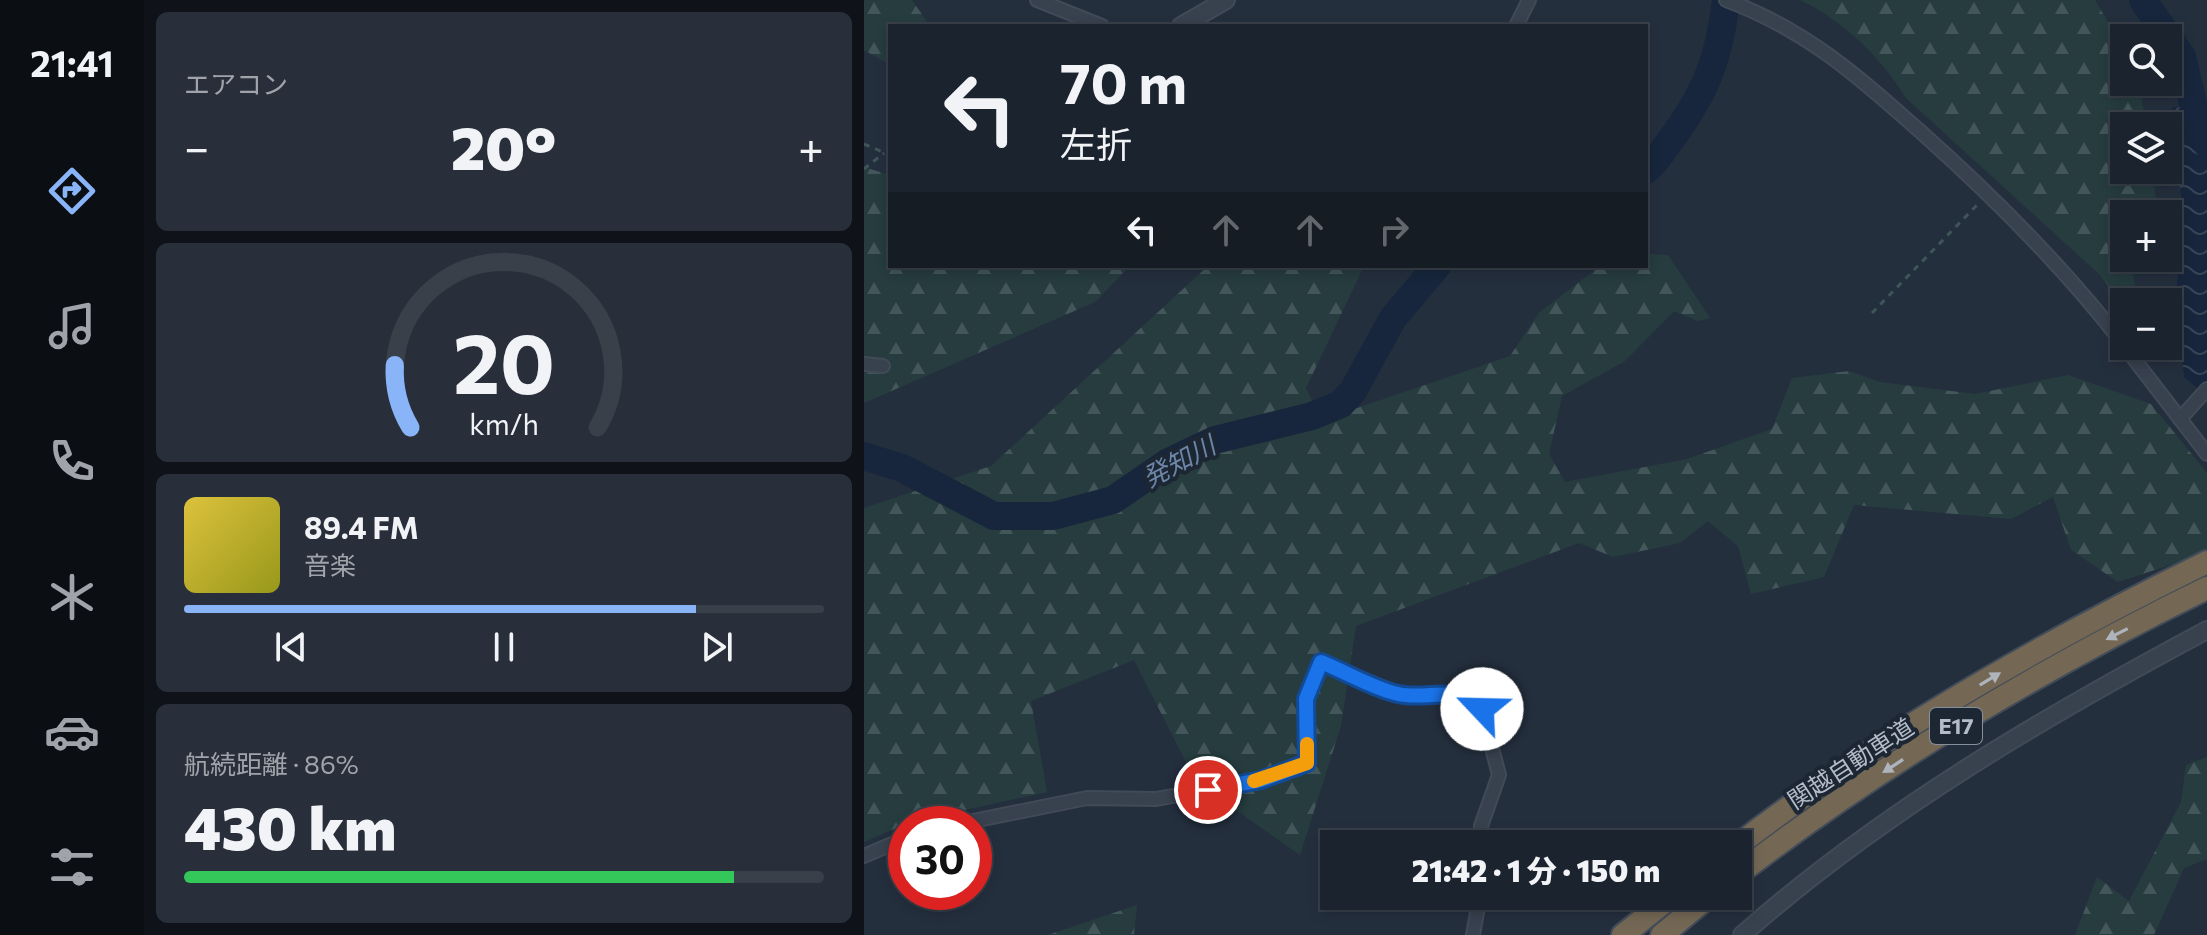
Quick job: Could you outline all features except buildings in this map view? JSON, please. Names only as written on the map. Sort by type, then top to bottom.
[{"type":"highway","name":"関越自動車道","points":[[1752,836],[1929,716],[2207,562]]},
{"type":"highway","name":"関越自動車道","points":[[1752,864],[1858,788],[1941,736],[2100,643],[2197,593]]},
{"type":"highway","points":[[1623,935],[1654,910]]},
{"type":"highway","points":[[1662,935],[1692,910]]},
{"type":"street","points":[[1037,0],[1097,24]]},
{"type":"street","points":[[1184,24],[1226,0]]},
{"type":"street","points":[[1517,24],[1529,0]]},
{"type":"street","points":[[1726,0],[1769,16],[1838,58],[1989,193],[2076,283],[2110,328]]},
{"type":"street","points":[[2135,360],[2207,454]]},
{"type":"street","points":[[864,364],[883,366]]},
{"type":"street","points":[[2180,419],[2207,389]]},
{"type":"street","points":[[1742,935],[1845,853],[1924,796],[2111,681],[2207,630]]},
{"type":"street","points":[[992,817],[1087,798],[1156,799],[1261,780],[1291,771],[1307,763],[1306,699],[1321,662],[1399,694],[1460,695],[1469,697],[1482,709],[1499,775],[1481,830]]},
{"type":"street","points":[[864,856],[888,846]]},
{"type":"street","points":[[1473,935],[1477,910]]},
{"type":"path","points":[[864,144],[888,154]]},
{"type":"path","points":[[864,169],[884,153]]},
{"type":"path","points":[[1872,313],[1989,193]]},
{"type":"green space","points":[[864,0],[912,0],[929,24],[888,24],[888,64],[864,50]]},
{"type":"green space","points":[[1800,0],[2095,0],[2110,25],[2110,96],[2141,96],[2144,112],[2110,112],[2110,184],[2154,184],[2156,200],[2110,200],[2110,272],[2133,272],[2135,288],[2110,289],[2099,274],[1906,98],[1860,42],[1816,8]]},
{"type":"green space","points":[[864,167],[888,174],[888,268],[1128,268],[1095,302],[864,403]]},
{"type":"green space","points":[[1648,254],[1668,255],[1710,318],[1698,321],[1674,311],[1625,361],[1562,396],[1549,454],[1565,482],[1687,459],[1772,429],[1792,378],[1849,371],[1880,382],[1975,394],[2068,375],[2151,404],[2207,473],[2207,553],[2118,582],[2071,550],[2053,497],[2011,519],[1854,505],[1824,577],[1751,594],[1738,546],[1708,521],[1680,543],[1613,557],[1579,543],[1356,626],[1341,726],[1300,855],[1196,782],[1134,660],[1031,701],[1047,792],[983,806],[888,806],[888,832],[864,842],[864,508],[991,466],[1206,268],[1363,268],[1306,388],[1322,420],[1510,356],[1539,313],[1597,268],[1648,268]]},
{"type":"green space","points":[[2207,757],[2207,859],[2184,868],[2154,935],[2075,935],[2097,877],[2129,901],[2181,802],[2186,765]]},
{"type":"green space","points":[[1137,905],[1134,935],[1048,935]]},
{"type":"water","points":[[2207,100],[2207,397],[2184,377],[2182,288],[2177,288],[2178,272],[2182,272],[2182,112],[2172,112],[2172,108]]},
{"type":"waterway","name":"発知川","points":[[1648,168],[1702,91],[1715,58],[1726,0]]},
{"type":"waterway","points":[[2143,0],[2182,57],[2199,128],[2207,144]]},
{"type":"waterway","name":"発知川","points":[[864,456],[902,468],[994,516],[1053,516],[1113,500],[1167,463],[1215,440],[1312,416],[1341,404],[1353,391],[1393,318],[1435,268]]},
{"type":"slow traffic","points":[[1254,781],[1291,771],[1307,763],[1307,744]]},
{"type":"route","points":[[1208,790],[1261,780],[1307,763],[1306,699],[1321,662],[1399,694],[1469,697],[1482,709]]}]
